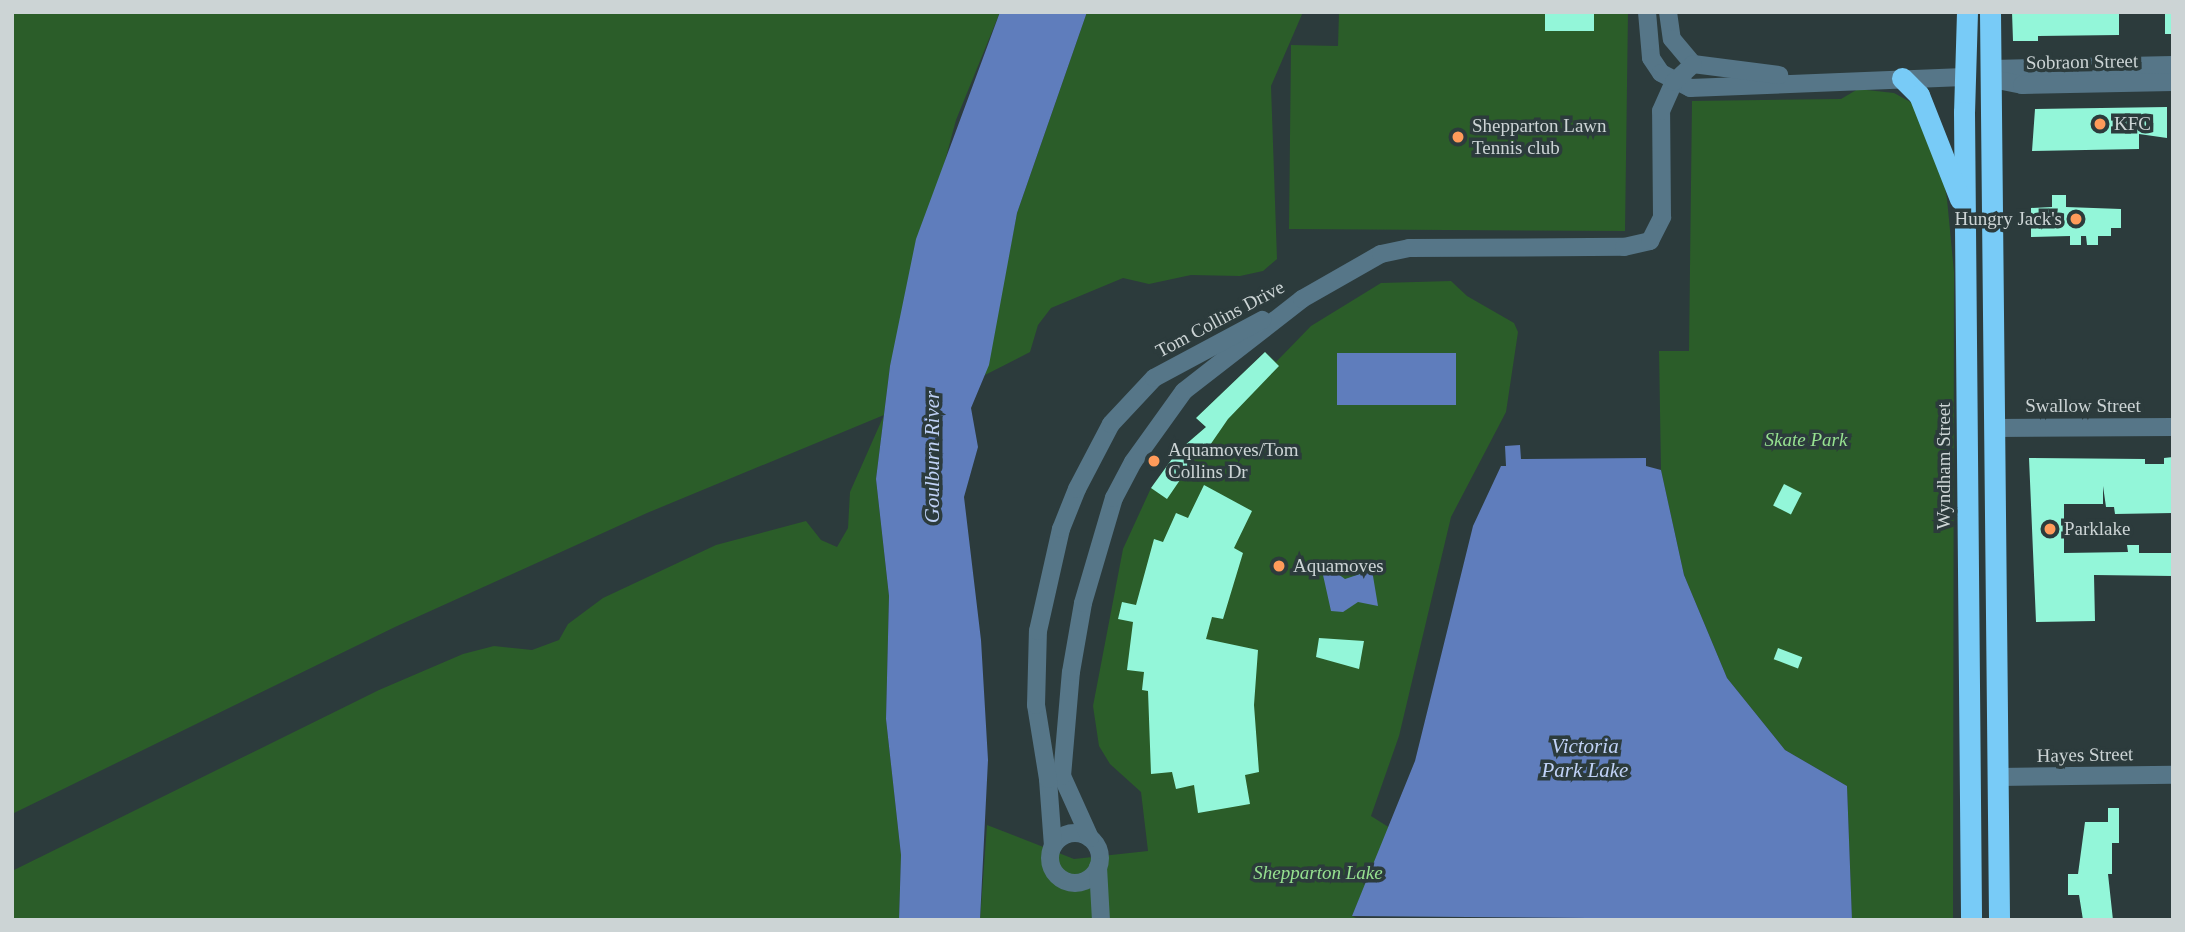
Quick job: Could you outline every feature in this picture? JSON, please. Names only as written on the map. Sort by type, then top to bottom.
[{"type":"highway","name":"Wyndham Street","points":[[1967,12],[1964,77],[1971,920]]},
{"type":"highway","points":[[1990,12],[1999,920]]},
{"type":"highway","points":[[1964,77],[1992,74]]},
{"type":"highway","points":[[1902,78],[1919,95],[1965,211]]},
{"type":"highway","points":[[1966,428],[1994,428]]},
{"type":"highway","points":[[1969,777],[1998,777]]},
{"type":"street","points":[[1647,12],[1651,58],[1674,82],[1715,88],[1816,79],[1964,77]]},
{"type":"street","points":[[1668,12],[1672,38],[1693,65],[1816,79]]},
{"type":"street","points":[[1674,82],[1693,65]]},
{"type":"street","name":"Sobraon Street","points":[[1992,74],[2173,65]]},
{"type":"street","name":"Sobraon Street","points":[[1992,74],[2022,85],[2173,82]]},
{"type":"street","name":"Tom Collins Drive","points":[[1053,846],[1048,779],[1035,705],[1038,631],[1061,529],[1077,489],[1111,424],[1154,378],[1302,299],[1355,265],[1409,247],[1624,247],[1642,245],[1654,238],[1662,217],[1661,111],[1674,82]]},
{"type":"street","name":"Tom Collins Drive","points":[[1090,838],[1065,787],[1063,752],[1083,603],[1110,509],[1133,463],[1184,391],[1302,299]]},
{"type":"street","name":"Swallow Street","points":[[1994,428],[2173,427]]},
{"type":"street","name":"Hayes Street","points":[[1998,777],[2173,775]]},
{"type":"street","points":[[1066,835],[1090,838],[1099,852],[1100,914],[1087,891],[1052,870],[1053,846],[1066,835]]},
{"type":"street","points":[[1073,884],[1088,880],[1098,867]]},
{"type":"green space","points":[[12,12],[1000,12],[956,120],[890,366],[884,415],[647,513],[395,627],[12,814]]},
{"type":"green space","points":[[1087,12],[1303,12],[1271,86],[1277,259],[1263,271],[1240,276],[1191,275],[1149,284],[1123,278],[1051,308],[1038,325],[1030,352],[985,375],[1017,213]]},
{"type":"green space","name":"Shepparton Lawn Tennis club","points":[[1339,12],[1628,12],[1625,231],[1289,229],[1291,45],[1338,46]]},
{"type":"green space","name":"Skate Park","points":[[1858,89],[1894,93],[1916,105],[1939,154],[1947,199],[1954,272],[1953,920],[1852,920],[1847,786],[1785,750],[1727,678],[1684,575],[1661,470],[1659,351],[1689,351],[1692,101],[1841,99]]},
{"type":"green space","name":"Aquamoves","points":[[1451,281],[1467,296],[1514,323],[1518,332],[1506,412],[1451,517],[1399,736],[1371,816],[1390,828],[1352,916],[1360,920],[980,920],[987,825],[1074,859],[1148,851],[1141,792],[1110,764],[1099,746],[1093,706],[1123,549],[1151,488],[1177,452],[1206,427],[1196,418],[1265,352],[1276,362],[1311,326],[1381,283]]},
{"type":"green space","points":[[884,415],[876,479],[889,596],[886,719],[901,855],[899,920],[12,920],[12,871],[379,690],[463,654],[494,646],[532,650],[559,640],[568,624],[603,598],[716,545],[806,521],[821,540],[837,547],[848,528],[850,492]]},
{"type":"water","name":"Goulburn River","points":[[1000,12],[1087,12],[1017,213],[989,365],[971,408],[978,447],[964,497],[981,640],[988,760],[980,920],[899,920],[901,855],[886,719],[889,596],[876,479],[890,366],[916,239]]},
{"type":"water","points":[[1337,353],[1456,353],[1456,405],[1337,405]]},
{"type":"water","name":"Victoria Park Lake","points":[[1520,445],[1521,459],[1646,458],[1646,466],[1661,470],[1684,575],[1727,678],[1785,750],[1847,786],[1852,920],[1352,916],[1415,761],[1473,526],[1501,466],[1506,466],[1505,446]]},
{"type":"water","points":[[1331,569],[1345,579],[1372,570],[1378,606],[1358,602],[1343,612],[1331,611],[1323,575]]},
{"type":"building","points":[[1545,12],[1594,12],[1594,31],[1545,31]]},
{"type":"building","points":[[2012,12],[2119,12],[2119,35],[2038,36],[2038,41],[2013,41]]},
{"type":"building","points":[[2165,12],[2173,12],[2173,34],[2165,34]]},
{"type":"building","name":"KFC","points":[[2167,107],[2167,138],[2139,134],[2139,149],[2032,151],[2035,109]]},
{"type":"building","name":"Hungry Jack's","points":[[2052,195],[2066,195],[2066,207],[2121,209],[2121,228],[2111,228],[2111,236],[2098,236],[2098,245],[2087,245],[2086,236],[2081,236],[2081,245],[2070,245],[2070,236],[2031,237],[2031,208],[2052,207]]},
{"type":"building","points":[[1265,352],[1279,366],[1228,419],[1208,448],[1204,445],[1167,499],[1151,488],[1177,452],[1206,427],[1196,418]]},
{"type":"building","name":"Parklake","points":[[2173,457],[2173,513],[2115,514],[2114,507],[2106,507],[2103,486],[2103,504],[2064,504],[2064,553],[2128,552],[2127,545],[2139,545],[2139,553],[2173,553],[2173,576],[2094,575],[2095,621],[2036,622],[2029,458],[2145,459],[2145,464],[2164,464],[2164,458]]},
{"type":"building","points":[[1784,484],[1802,493],[1791,514],[1773,505]]},
{"type":"building","name":"Aquamoves","points":[[1204,485],[1252,511],[1234,548],[1243,553],[1223,619],[1212,617],[1206,639],[1258,650],[1254,705],[1259,772],[1245,775],[1250,804],[1198,813],[1194,785],[1176,789],[1172,772],[1151,774],[1148,691],[1142,690],[1144,672],[1127,670],[1133,622],[1118,619],[1122,602],[1136,605],[1154,539],[1163,542],[1176,513],[1188,518]]},
{"type":"building","points":[[1319,638],[1364,641],[1359,669],[1316,657]]},
{"type":"building","points":[[1778,648],[1802,657],[1798,669],[1774,659]]},
{"type":"building","points":[[2108,808],[2119,808],[2119,843],[2112,843],[2112,874],[2108,874],[2113,920],[2083,920],[2079,895],[2068,895],[2068,874],[2078,874],[2085,822],[2108,822]]},
{"type":"place","name":"KFC","points":[[2100,124]]},
{"type":"place","name":"Shepparton Lawn Tennis club","points":[[1458,137]]},
{"type":"place","name":"Hungry Jack's","points":[[2076,219]]},
{"type":"place","name":"Aquamoves/Tom Collins Dr","points":[[1154,461]]},
{"type":"place","name":"Parklake","points":[[2050,529]]},
{"type":"place","name":"Aquamoves","points":[[1279,566]]},
{"type":"park label","name":"Shepparton Lake","points":[[1318,873]]}]
